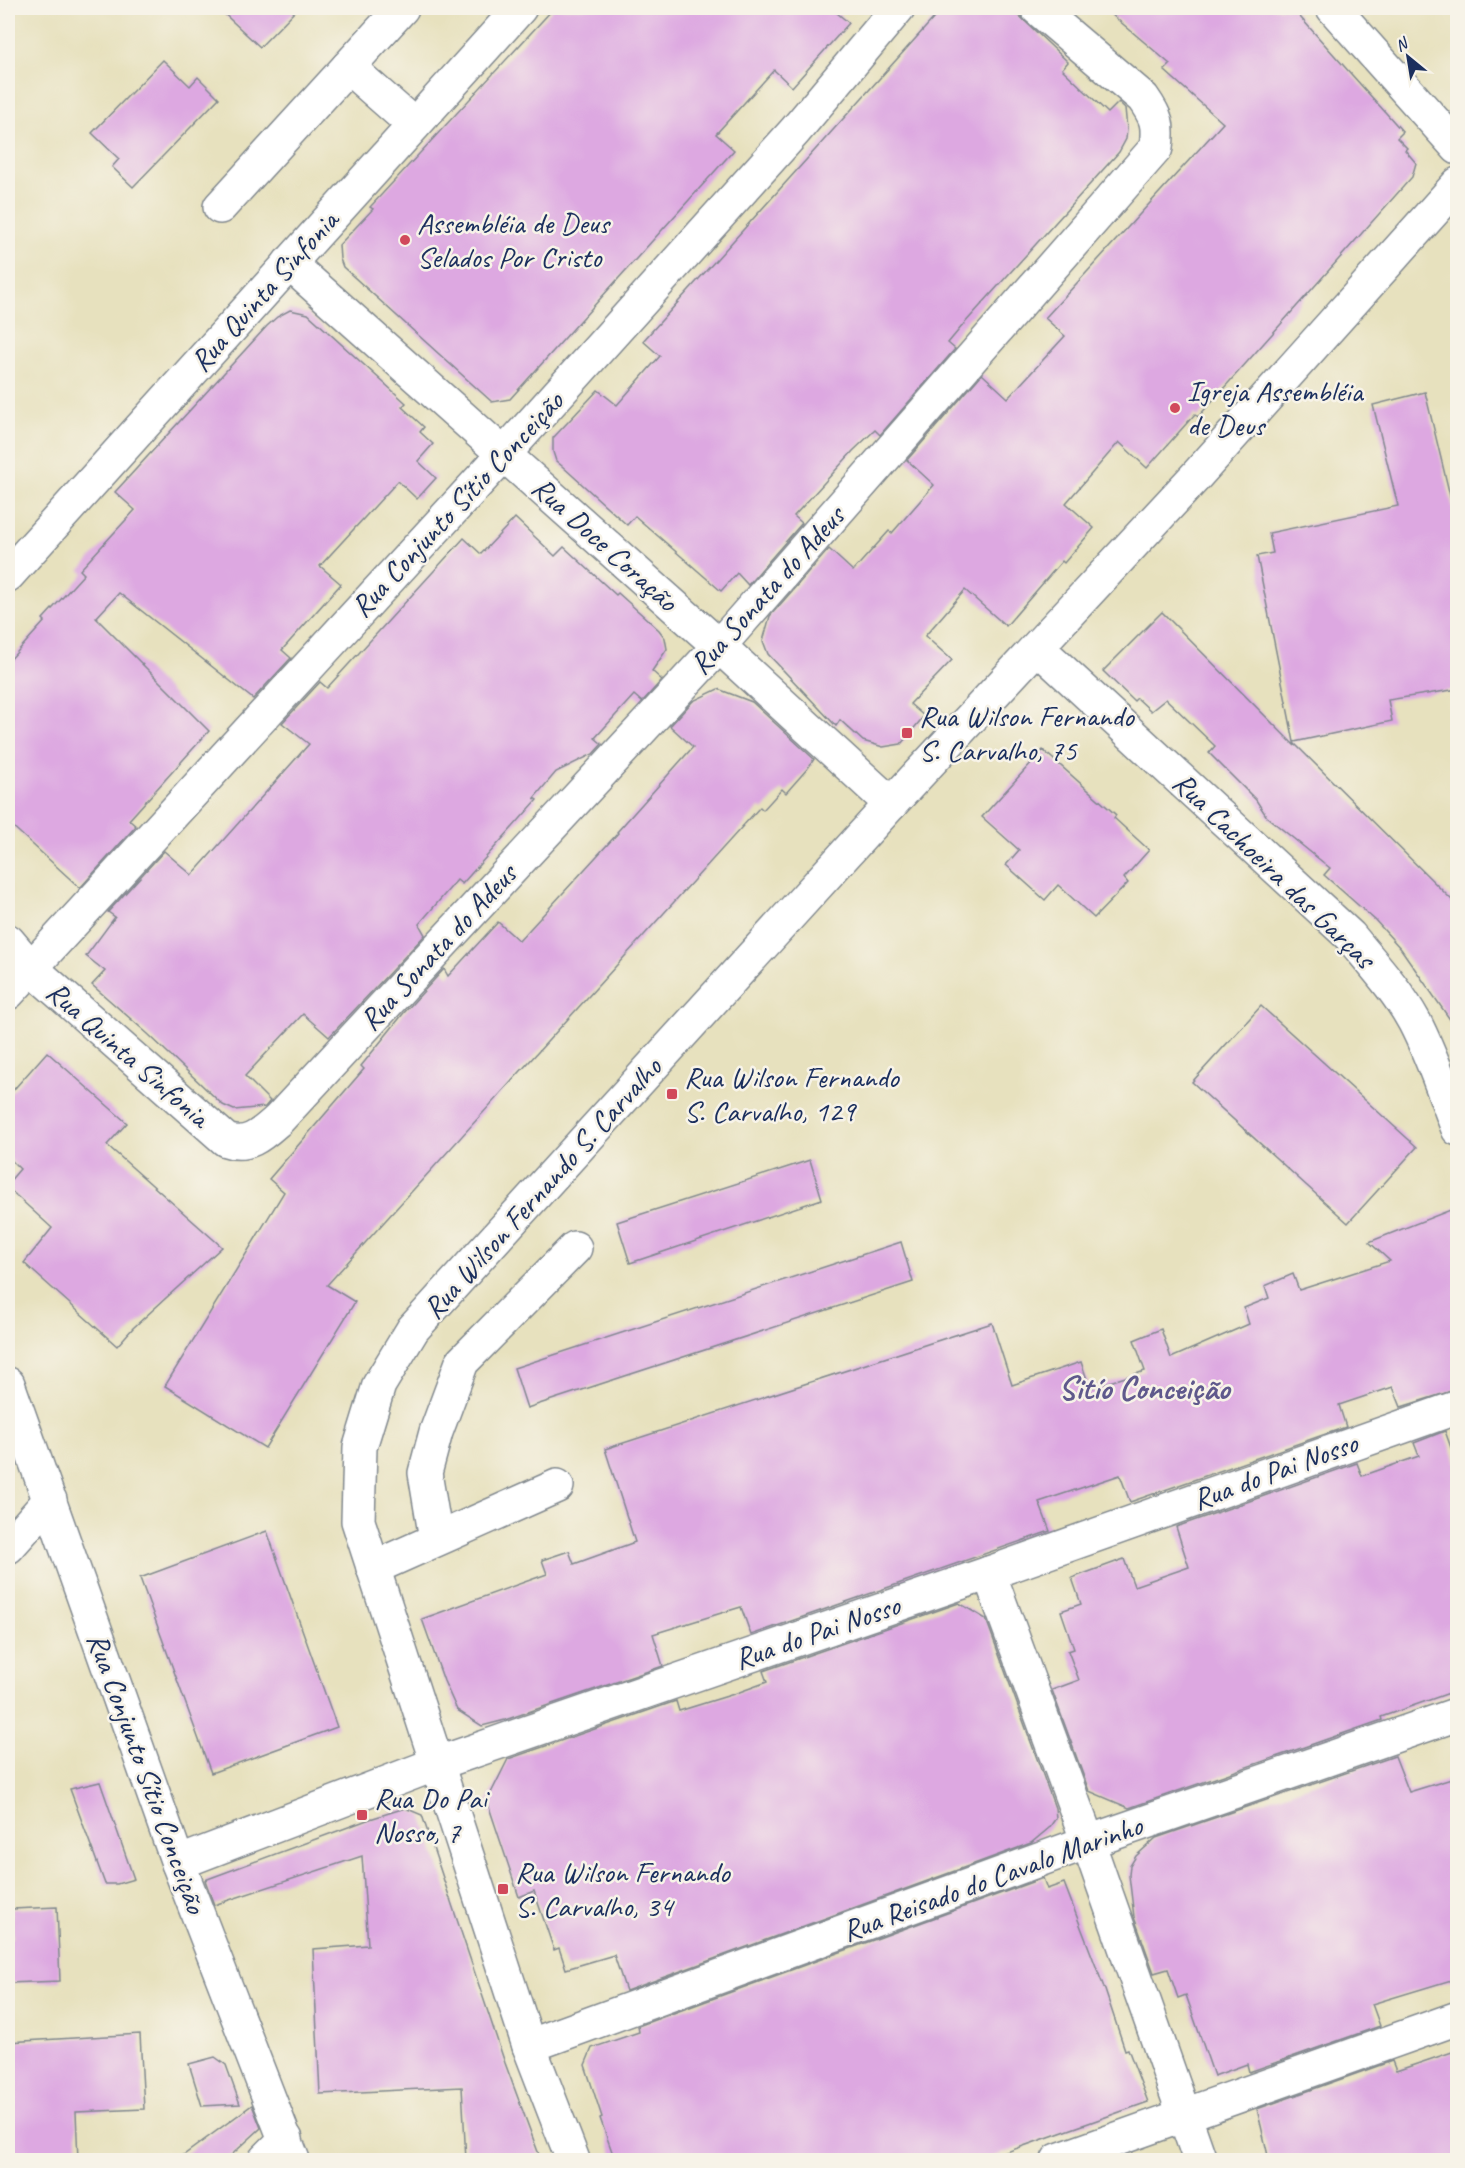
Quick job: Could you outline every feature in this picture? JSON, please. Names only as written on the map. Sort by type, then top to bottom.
[{"type":"street","points":[[220,207],[402,8]]},
{"type":"street","name":"Rua Quinta Sinfonia","points":[[8,574],[520,8]]},
{"type":"street","name":"Rua Conjunto Sítio Conceição","points":[[8,993],[504,454],[795,131],[898,8]]},
{"type":"street","name":"Rua Sonata do Adeus","points":[[226,1140],[235,1144],[245,1143],[260,1136],[278,1120],[719,646],[1156,148],[1158,126],[1153,112],[1143,98],[1037,8]]},
{"type":"street","points":[[1333,8],[1458,148]]},
{"type":"street","points":[[348,67],[414,125]]},
{"type":"street","name":"Rua Wilson Fernando S. Carvalho","points":[[573,2160],[529,2046],[358,1521],[360,1447],[379,1385],[413,1329],[891,804],[1188,485],[1458,184]]},
{"type":"street","name":"Rua Doce Coração","points":[[288,263],[719,646],[891,804]]},
{"type":"street","name":"Rua Cachoeira das Garças","points":[[1038,648],[1350,936],[1383,975],[1413,1021],[1458,1129]]},
{"type":"street","name":"Rua Quinta Sinfonia","points":[[8,941],[30,967],[226,1140]]},
{"type":"street","points":[[436,1539],[425,1473],[436,1431],[462,1362],[575,1248]]},
{"type":"street","name":"Rua Conjunto Sítio Conceição","points":[[8,1384],[282,2153]]},
{"type":"street","name":"Rua do Pai Nosso","points":[[178,1863],[436,1764],[989,1573],[1458,1407]]},
{"type":"street","points":[[373,1568],[557,1486]]},
{"type":"street","points":[[8,1547],[50,1500]]},
{"type":"street","points":[[989,1573],[1088,1842],[1200,2160]]},
{"type":"street","name":"Rua Reisado do Cavalo Marinho","points":[[529,2046],[1088,1842],[1458,1714]]},
{"type":"street","points":[[1058,2160],[1458,2018]]},
{"type":"building","points":[[218,8],[298,8],[260,47]]},
{"type":"building","points":[[554,8],[831,8],[849,23],[792,87],[774,70],[716,134],[734,150],[510,399],[492,402],[343,267],[339,245],[373,209],[370,207]]},
{"type":"building","points":[[943,8],[1011,8],[1068,62],[1062,69],[1108,113],[1119,102],[1125,108],[1126,139],[1119,152],[948,343],[955,349],[880,435],[875,430],[794,516],[802,523],[748,585],[737,573],[721,591],[635,516],[627,525],[556,461],[553,452],[553,438],[598,390],[617,405],[660,356],[643,341]]},
{"type":"building","points":[[1104,8],[1292,8],[1403,132],[1397,138],[1407,148],[1405,150],[1416,163],[1412,177],[1198,417],[1195,414],[1147,468],[1119,442],[1066,503],[1094,528],[1006,626],[965,590],[925,636],[952,660],[910,704],[924,716],[901,744],[883,747],[863,741],[840,720],[836,726],[768,654],[763,641],[770,616],[829,549],[853,571],[889,531],[892,533],[934,485],[907,460],[982,374],[1008,398],[1065,336],[1045,318],[1223,123],[1164,70],[1170,64]]},
{"type":"building","points":[[163,60],[190,86],[198,77],[219,98],[133,187],[112,167],[119,159],[92,133]]},
{"type":"building","points":[[290,310],[308,314],[406,403],[402,407],[424,427],[420,432],[433,444],[418,461],[436,478],[417,499],[398,481],[320,566],[341,584],[282,650],[291,658],[253,699],[119,593],[96,618],[209,731],[129,820],[136,826],[80,888],[8,822],[8,662],[84,574],[80,570],[135,510],[115,492],[267,326]]},
{"type":"building","points":[[1425,392],[1458,529],[1458,689],[1388,700],[1392,721],[1294,742],[1257,556],[1273,553],[1269,533],[1398,506],[1373,405]]},
{"type":"building","points":[[515,518],[555,556],[564,547],[616,595],[618,593],[659,630],[665,638],[667,649],[652,671],[662,680],[642,702],[634,695],[595,738],[602,744],[593,754],[556,772],[534,798],[537,800],[462,884],[457,880],[419,924],[425,935],[329,1037],[303,1014],[245,1076],[270,1101],[265,1107],[234,1110],[223,1105],[92,985],[105,971],[86,956],[115,917],[108,912],[164,851],[192,875],[309,744],[282,723],[320,682],[327,688],[464,538],[481,554]]},
{"type":"building","points":[[1162,612],[1458,906],[1458,1031],[1401,949],[1375,920],[1324,875],[1330,868],[1267,817],[1256,800],[1209,753],[1215,746],[1166,699],[1151,711],[1137,698],[1134,701],[1103,671]]},
{"type":"building","points":[[718,689],[752,702],[814,759],[808,768],[786,793],[782,789],[763,810],[760,807],[327,1285],[355,1302],[265,1448],[165,1386],[284,1192],[269,1179],[364,1069],[361,1066],[402,1015],[444,969],[448,976],[498,922],[519,941],[618,833],[693,747],[670,726],[693,701]]},
{"type":"building","points":[[1043,750],[1116,815],[1114,818],[1149,850],[1124,878],[1128,883],[1094,918],[1058,885],[1045,900],[1006,865],[1019,850],[982,817]]},
{"type":"building","points":[[1261,1006],[1417,1147],[1348,1223],[1192,1082]]},
{"type":"building","points":[[47,1052],[127,1123],[107,1145],[222,1247],[133,1328],[117,1346],[24,1263],[52,1228],[8,1188],[8,1183],[20,1169],[8,1157],[8,1096]]},
{"type":"building","points":[[810,1160],[822,1199],[630,1263],[617,1222]]},
{"type":"building","points":[[1458,1207],[1458,1389],[1401,1407],[1393,1387],[1339,1405],[1346,1427],[1130,1502],[1120,1475],[1039,1502],[1050,1531],[751,1635],[741,1607],[653,1634],[663,1666],[505,1720],[482,1726],[457,1710],[422,1619],[547,1574],[542,1560],[569,1551],[574,1564],[635,1542],[605,1449],[992,1323],[1012,1385],[1081,1362],[1090,1388],[1145,1371],[1134,1340],[1161,1329],[1171,1358],[1249,1324],[1244,1308],[1269,1298],[1265,1286],[1293,1274],[1299,1290],[1390,1261],[1369,1242]]},
{"type":"building","points":[[901,1242],[913,1282],[527,1408],[514,1368]]},
{"type":"building","points":[[1445,1431],[1458,1467],[1458,1690],[1381,1717],[1382,1720],[1129,1808],[1089,1791],[1052,1690],[1079,1680],[1068,1651],[1074,1649],[1061,1611],[1081,1604],[1072,1578],[1124,1559],[1134,1586],[1189,1567],[1176,1527],[1357,1463],[1362,1476],[1419,1456],[1414,1443]]},
{"type":"building","points":[[267,1531],[337,1727],[211,1773],[140,1578]]},
{"type":"building","points":[[959,1603],[986,1619],[1055,1808],[1056,1818],[1049,1828],[1031,1843],[626,1991],[614,1955],[566,1969],[559,1948],[554,1950],[534,1891],[519,1897],[487,1801],[508,1759],[676,1701],[679,1711],[734,1694],[767,1682],[763,1671]]},
{"type":"building","points":[[1395,1756],[1409,1792],[1458,1777],[1458,1978],[1372,2004],[1380,2026],[1249,2072],[1247,2064],[1214,2076],[1186,1995],[1178,1998],[1168,1969],[1154,1973],[1134,1917],[1130,1866],[1136,1856],[1156,1838]]},
{"type":"building","points":[[100,1782],[134,1879],[117,1884],[105,1884],[70,1789]]},
{"type":"building","points":[[405,1808],[422,1815],[505,2063],[541,2160],[466,2160],[462,2087],[320,2094],[313,1949],[368,1945],[362,1856],[214,1905],[205,1880]]},
{"type":"building","points":[[1043,1878],[1047,1889],[1064,1883],[1125,2050],[1128,2049],[1148,2102],[984,2160],[615,2160],[585,2065],[592,2048],[639,2032],[638,2026]]},
{"type":"building","points":[[57,1907],[60,1981],[8,1983],[8,1939],[13,1938],[12,1909]]},
{"type":"building","points":[[140,2034],[144,2109],[76,2112],[78,2160],[8,2160],[8,2042]]},
{"type":"building","points":[[1458,2050],[1458,2160],[1269,2160],[1257,2109],[1392,2061],[1396,2071]]},
{"type":"building","points":[[215,2057],[226,2065],[240,2104],[202,2106],[189,2064]]},
{"type":"building","points":[[252,2105],[261,2128],[226,2160],[177,2160]]},
{"type":"place","name":"Assembléia de Deus Selados Por Cristo","points":[[405,240]]},
{"type":"place","name":"Igreja Assembléia de Deus","points":[[1175,408]]},
{"type":"place","name":"Rua Wilson Fernando S. Carvalho, 75","points":[[907,733]]},
{"type":"place","name":"Rua Wilson Fernando S. Carvalho, 129","points":[[672,1094]]},
{"type":"place","name":"Rua Do Pai Nosso, 7","points":[[362,1815]]},
{"type":"place","name":"Rua Wilson Fernando S. Carvalho, 34","points":[[503,1889]]},
{"type":"district","name":"Sitío Conceição","points":[[1144,1388]]}]
